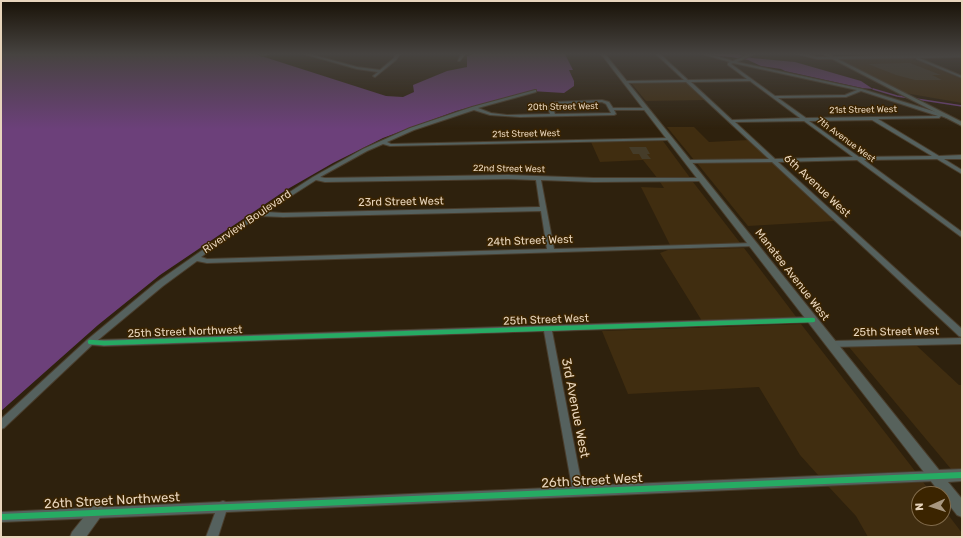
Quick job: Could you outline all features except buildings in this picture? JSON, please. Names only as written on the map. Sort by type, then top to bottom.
[{"type":"main road","name":"Manatee Avenue West","points":[[623,79],[962,510]]},
{"type":"main road","points":[[874,79],[962,124]]},
{"type":"main road","name":"26th Street West","points":[[935,476],[962,475]]},
{"type":"main road","points":[[77,537],[97,512]]},
{"type":"street","points":[[813,79],[860,90],[947,117]]},
{"type":"street","points":[[625,82],[750,80]]},
{"type":"street","name":"7th Avenue West","points":[[750,80],[962,234]]},
{"type":"street","name":"6th Avenue West","points":[[688,81],[962,334]]},
{"type":"street","points":[[774,97],[846,96],[860,90]]},
{"type":"street","name":"Riverview Boulevard","points":[[1,425],[90,342],[139,300],[194,258],[315,178],[382,142],[412,129],[473,108],[535,91]]},
{"type":"street","points":[[553,115],[550,107],[552,104],[560,102],[605,101],[612,109]]},
{"type":"street","name":"20th Street West","points":[[473,108],[501,116],[614,114],[612,109],[646,109]]},
{"type":"street","name":"21st Street West","points":[[731,121],[947,117]]},
{"type":"street","points":[[874,118],[962,172]]},
{"type":"street","points":[[881,118],[962,167]]},
{"type":"street","name":"21st Street West","points":[[382,142],[390,144],[403,144],[670,140]]},
{"type":"street","points":[[688,162],[962,157]]},
{"type":"street","name":"22nd Street West","points":[[315,178],[325,180],[478,177],[702,180]]},
{"type":"street","points":[[538,178],[551,251]]},
{"type":"street","name":"23rd Street West","points":[[259,214],[291,215],[543,209]]},
{"type":"street","name":"24th Street West","points":[[194,258],[207,261],[754,245]]},
{"type":"street","name":"25th Street West","points":[[281,338],[813,320]]},
{"type":"street","name":"3rd Avenue West","points":[[548,329],[578,492]]},
{"type":"street","name":"25th Street Northwest","points":[[90,342],[281,338]]},
{"type":"street","name":"25th Street West","points":[[831,344],[962,341]]},
{"type":"street","name":"26th Street West","points":[[223,506],[935,476]]},
{"type":"street","points":[[212,537],[223,506]]},
{"type":"street","name":"26th Street Northwest","points":[[1,517],[223,506]]},
{"type":"shaded area","points":[[1,79],[333,79],[386,96],[403,97],[414,92],[413,85],[427,79],[573,79],[574,86],[564,93],[531,91],[456,111],[383,138],[333,163],[286,190],[160,275],[98,325],[1,411]]},
{"type":"shaded area","points":[[822,79],[854,79],[861,81],[873,89]]},
{"type":"shaded area","points":[[878,79],[962,79],[962,103],[905,93]]},
{"type":"shaded area","points":[[686,82],[706,100],[646,101],[631,83]]},
{"type":"shaded area","points":[[533,91],[457,111],[383,138],[456,111]]},
{"type":"shaded area","points":[[667,127],[694,127],[709,142],[749,140],[769,159],[695,161]]},
{"type":"shaded area","points":[[663,141],[691,179],[658,179],[643,160],[600,162],[591,142]]},
{"type":"shaded area","points":[[772,162],[834,221],[748,226],[697,163]]},
{"type":"shaded area","points":[[660,182],[693,182],[741,244],[670,245],[641,187],[664,188]]},
{"type":"shaded area","points":[[744,248],[797,318],[702,321],[660,253],[668,250]]},
{"type":"shaded area","points":[[801,324],[915,471],[818,475],[800,455],[759,387],[628,394],[602,331]]},
{"type":"shaded area","points":[[917,346],[959,385],[962,385],[962,469],[951,469],[849,347]]},
{"type":"shaded area","points":[[923,482],[926,486],[911,486],[911,526],[951,526],[951,519],[962,533],[962,537],[868,537],[856,516],[828,486]]},
{"type":"waterway","points":[[873,89],[897,96],[962,106]]},
{"type":"cycle path","points":[[90,342],[104,343],[813,320]]},
{"type":"cycle path","points":[[1,517],[962,475]]}]
